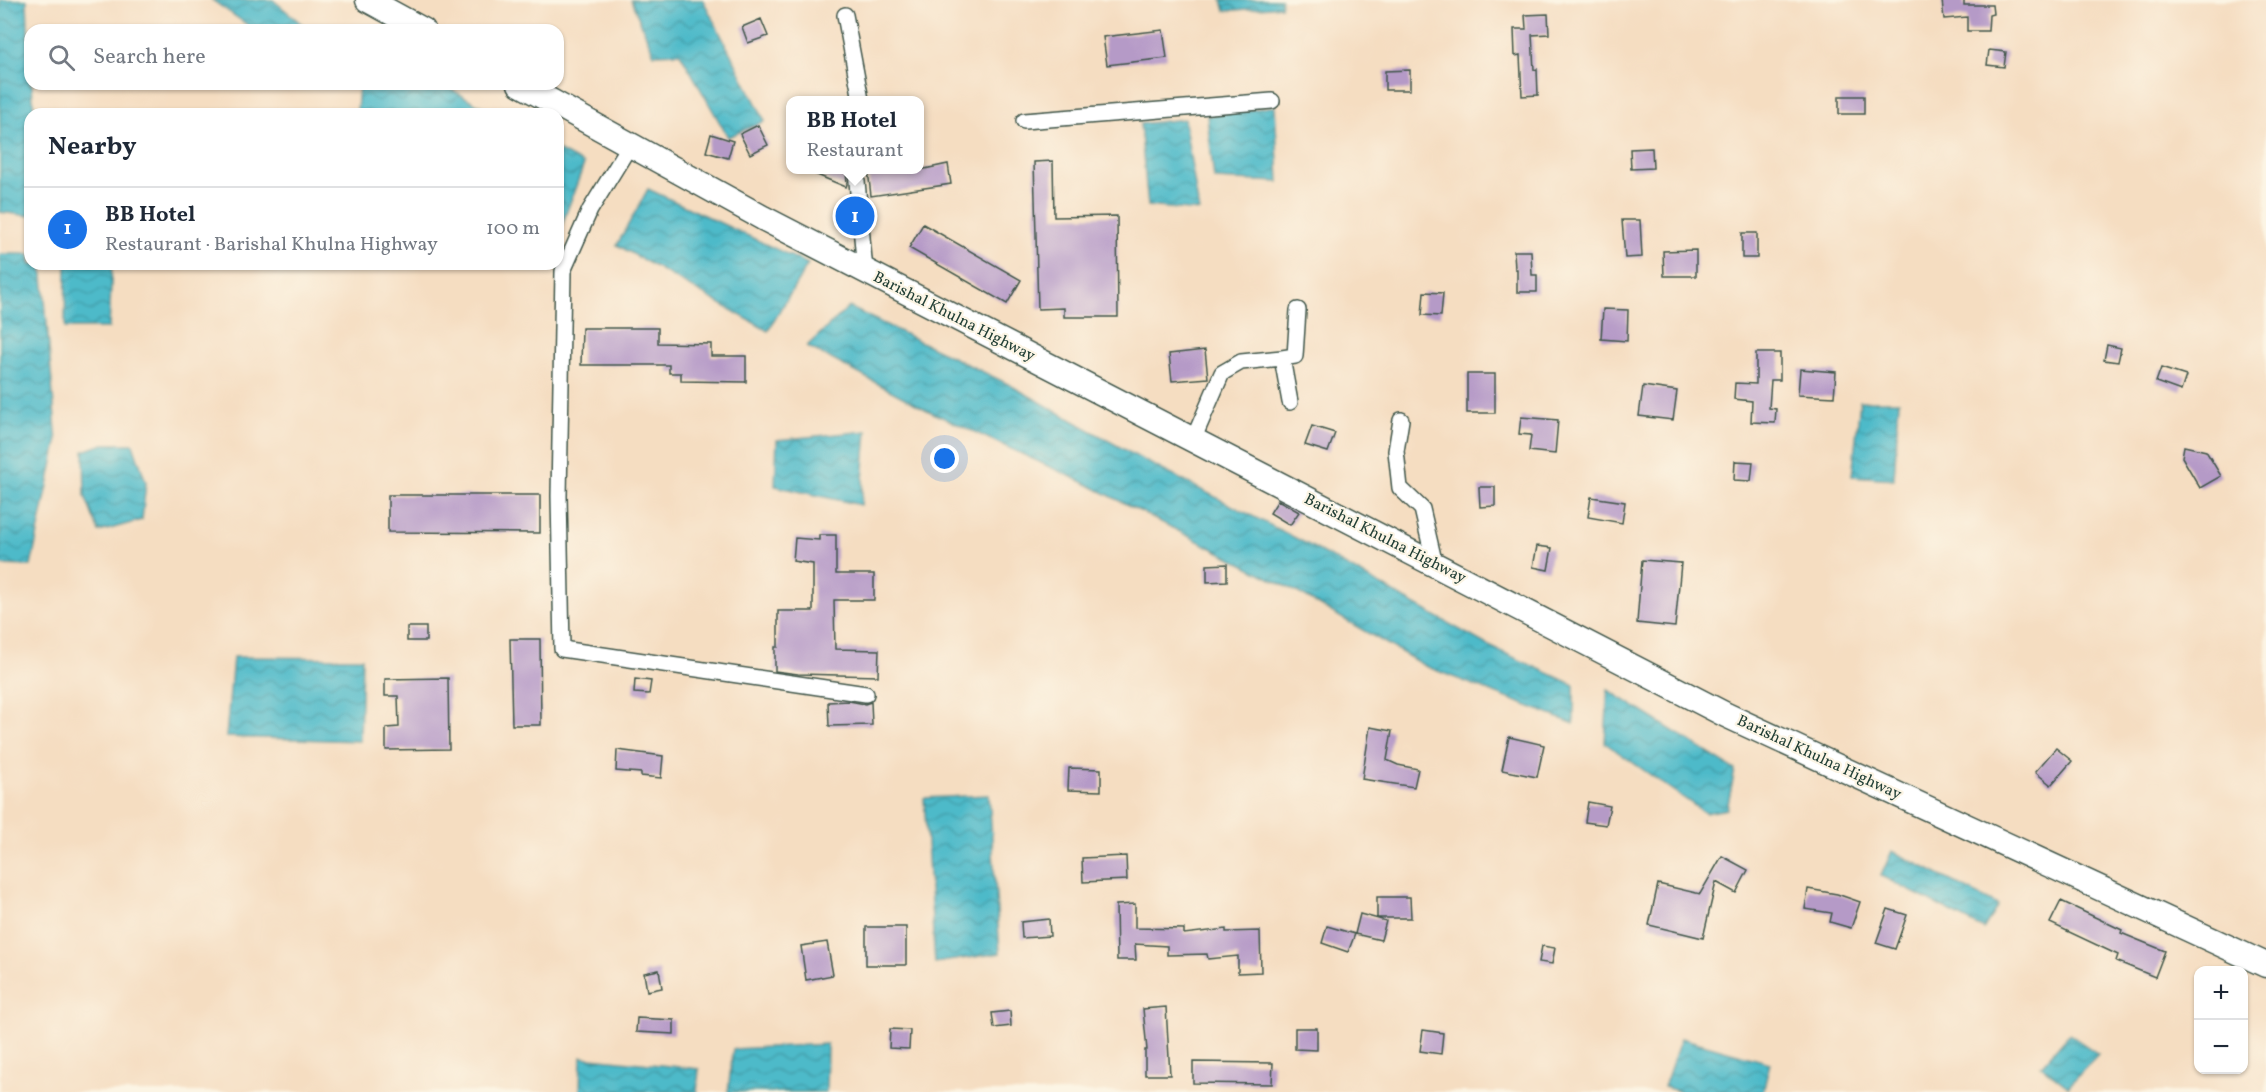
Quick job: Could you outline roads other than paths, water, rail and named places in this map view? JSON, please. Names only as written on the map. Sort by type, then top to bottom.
[{"type":"highway","points":[[368,0],[412,24]]},
{"type":"highway","name":"Barishal Khulna Highway","points":[[531,90],[563,108]]},
{"type":"highway","name":"Barishal Khulna Highway","points":[[564,108],[763,218],[1726,715],[2266,965]]},
{"type":"street","points":[[845,15],[860,96]]},
{"type":"street","points":[[1024,121],[1272,101]]},
{"type":"street","points":[[564,269],[590,210],[630,145]]},
{"type":"street","points":[[856,174],[865,271]]},
{"type":"street","points":[[563,270],[559,496],[562,649],[866,694]]},
{"type":"street","points":[[1193,440],[1222,373],[1241,362],[1295,356],[1298,310]]},
{"type":"street","points":[[1282,358],[1290,402]]},
{"type":"street","points":[[1401,420],[1396,452],[1400,488],[1422,509],[1435,565]]},
{"type":"water","points":[[0,0],[27,0],[28,24],[24,24],[24,90],[32,90],[34,108],[24,108],[24,215],[0,212]]},
{"type":"water","points":[[212,0],[273,0],[302,24],[246,24]]},
{"type":"water","points":[[631,0],[703,0],[765,121],[728,137],[680,53],[654,54]]},
{"type":"water","points":[[1222,0],[1281,0],[1281,6],[1225,11]]},
{"type":"water","points":[[359,90],[453,90],[484,108],[357,108]]},
{"type":"water","points":[[1275,106],[1279,182],[1214,179],[1207,116]]},
{"type":"water","points":[[1184,119],[1199,211],[1148,206],[1140,124]]},
{"type":"water","points":[[564,153],[584,164],[564,219]]},
{"type":"water","points":[[648,189],[808,264],[768,331],[617,245]]},
{"type":"water","points":[[0,254],[24,254],[24,270],[43,270],[57,443],[31,566],[0,565]]},
{"type":"water","points":[[66,270],[112,270],[109,328],[65,328]]},
{"type":"water","points":[[849,307],[1010,385],[1141,459],[1307,544],[1487,645],[1574,685],[1574,724],[1425,666],[1297,592],[1089,485],[929,411],[807,346]]},
{"type":"water","points":[[1860,401],[1899,401],[1894,479],[1852,476]]},
{"type":"water","points":[[867,431],[861,505],[775,486],[777,440]]},
{"type":"water","points":[[103,444],[133,444],[146,482],[142,520],[99,532],[85,496],[84,451]]},
{"type":"water","points":[[233,657],[362,658],[360,741],[226,737]]},
{"type":"water","points":[[1608,690],[1735,770],[1727,809],[1705,813],[1605,743]]},
{"type":"water","points":[[989,795],[1000,953],[935,963],[924,798]]},
{"type":"water","points":[[1892,851],[1998,905],[1984,929],[1881,876]]},
{"type":"water","points":[[2069,1034],[2098,1054],[2068,1087],[2041,1066]]},
{"type":"water","points":[[1681,1038],[1770,1063],[1763,1092],[1682,1092],[1664,1087]]},
{"type":"water","points":[[827,1044],[826,1092],[728,1092],[733,1049]]},
{"type":"water","points":[[581,1057],[699,1069],[697,1092],[580,1092]]},
{"type":"place","name":"BB Hotel","points":[[855,216]]}]
